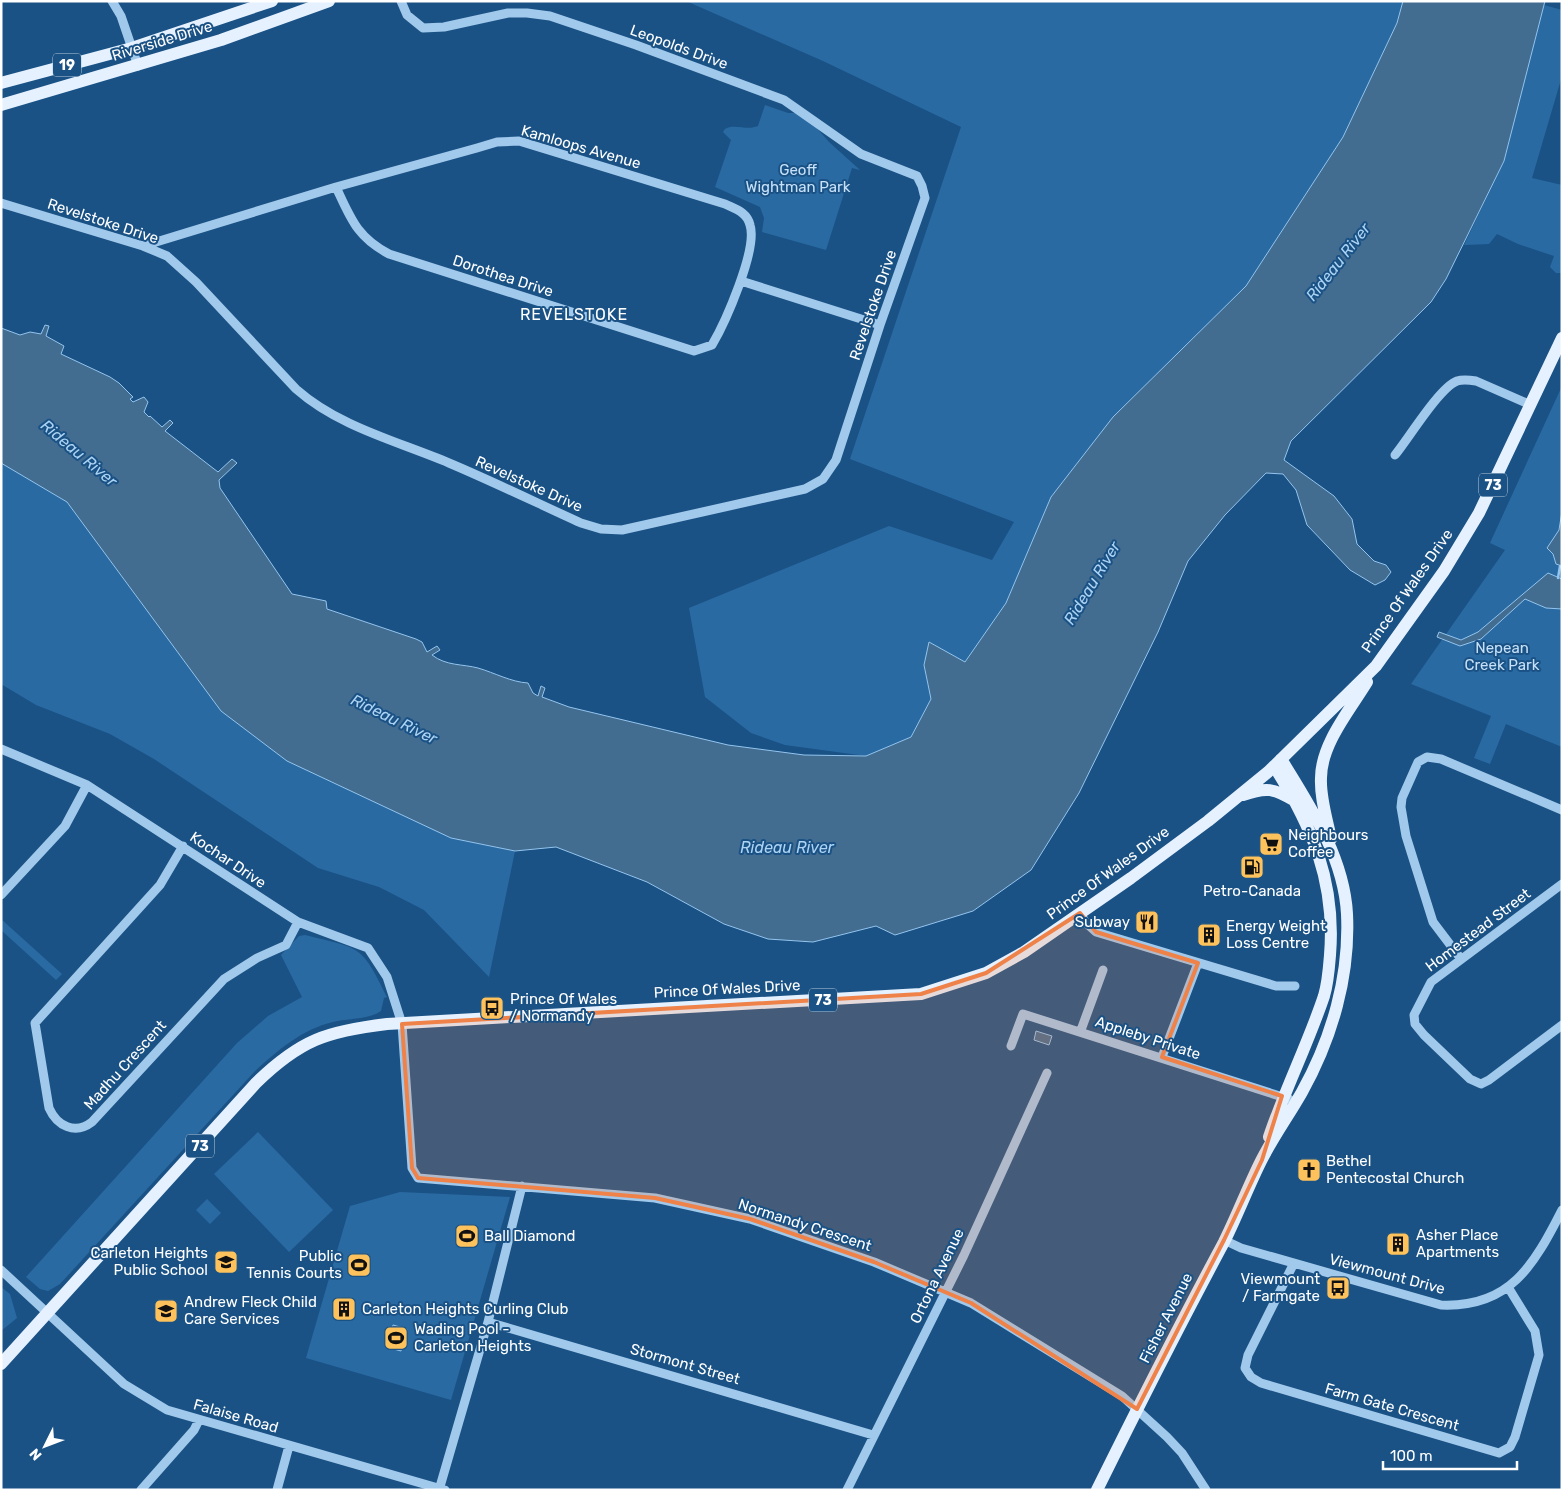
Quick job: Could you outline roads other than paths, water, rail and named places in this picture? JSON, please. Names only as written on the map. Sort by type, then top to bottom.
[{"type":"main road","name":"Riverside Drive","points":[[1,83],[132,48],[272,1]]},
{"type":"main road","name":"Riverside Drive","points":[[1,104],[138,66],[221,40],[328,1]]},
{"type":"main road","name":"Prince Of Wales Drive","points":[[1,1364],[272,1067],[310,1041],[330,1033],[353,1028],[402,1024],[921,994],[986,973],[1024,952],[1131,878],[1237,798],[1278,763],[1381,660],[1444,571],[1479,513],[1562,338]]},
{"type":"main road","points":[[1334,856],[1322,794],[1323,759],[1336,733],[1381,660]]},
{"type":"main road","name":"Fisher Avenue","points":[[1262,1160],[1282,1096],[1324,995],[1332,930],[1325,875],[1317,847],[1278,763]]},
{"type":"main road","name":"Fisher Avenue","points":[[1097,1490],[1224,1240],[1262,1160],[1296,1102],[1333,1022],[1343,985],[1347,930],[1345,903],[1334,856],[1310,807],[1278,763]]},
{"type":"main road","points":[[1237,798],[1256,790],[1271,789],[1297,802]]},
{"type":"main road","points":[[1332,930],[1347,930]]},
{"type":"street","points":[[112,1],[121,16],[138,66]]},
{"type":"street","name":"Leopolds Drive","points":[[400,1],[407,16],[423,28],[444,27],[508,13],[527,12],[550,16],[636,45],[765,93],[795,106],[861,154],[917,176],[922,186],[924,199]]},
{"type":"street","name":"Kamloops Avenue","points":[[143,246],[497,142],[519,141],[724,204],[742,212],[750,224],[752,236],[740,281]]},
{"type":"street","name":"Dorothea Drive","points":[[336,188],[355,228],[370,244],[389,254],[694,351],[712,345],[722,327],[740,281]]},
{"type":"street","name":"Revelstoke Drive","points":[[1,204],[143,246],[167,256],[184,270],[312,404],[348,424],[451,464],[581,523],[601,529],[622,530],[786,494],[805,489],[823,479],[836,460],[924,199]]},
{"type":"street","points":[[740,281],[880,325]]},
{"type":"street","points":[[1395,455],[1441,395],[1456,381],[1469,379],[1476,381],[1531,405]]},
{"type":"street","name":"Kochar Drive","points":[[1,749],[87,785],[298,922],[368,948],[387,977],[402,1024]]},
{"type":"street","points":[[1461,959],[1433,922],[1406,836],[1401,807],[1402,798],[1418,762],[1427,757],[1441,759],[1562,810]]},
{"type":"street","points":[[1,895],[66,826],[87,785]]},
{"type":"street","name":"Madhu Crescent","points":[[183,846],[160,885],[35,1023],[49,1108],[52,1116],[66,1127],[76,1129],[85,1127],[92,1122],[224,979],[257,958],[286,944],[298,922]]},
{"type":"street","name":"Homestead Street","points":[[1562,884],[1431,982],[1414,1015],[1415,1024],[1424,1035],[1470,1079],[1481,1084],[1562,1025]]},
{"type":"street","points":[[1080,913],[1086,923],[1096,932],[1276,986],[1295,986]]},
{"type":"street","points":[[1162,1057],[1198,963]]},
{"type":"street","points":[[1081,1030],[1103,970]]},
{"type":"street","name":"Appleby Private","points":[[1011,1046],[1024,1014],[1081,1030],[1296,1102]]},
{"type":"street","name":"Normandy Crescent","points":[[402,1024],[411,1162],[414,1174],[418,1178],[655,1198],[750,1219],[874,1262],[945,1292],[987,1313],[1122,1396],[1182,1453],[1206,1490]]},
{"type":"street","name":"Ortona Avenue","points":[[847,1490],[964,1255],[1047,1073]]},
{"type":"street","points":[[441,1489],[488,1322],[522,1186]]},
{"type":"street","name":"Viewmount Drive","points":[[1224,1240],[1241,1248],[1441,1305],[1476,1303],[1508,1287],[1524,1274],[1535,1259],[1562,1210]]},
{"type":"street","name":"Farm Gate Crescent","points":[[1294,1263],[1248,1355],[1245,1368],[1251,1377],[1261,1384],[1499,1453],[1510,1447],[1515,1437],[1539,1355],[1535,1330],[1508,1287]]},
{"type":"street","points":[[1,1270],[48,1314]]},
{"type":"street","name":"Falaise Road","points":[[48,1314],[124,1384],[167,1410],[441,1489]]},
{"type":"street","name":"Stormont Street","points":[[488,1322],[873,1435]]},
{"type":"street","points":[[140,1490],[194,1430],[199,1420]]},
{"type":"street","points":[[277,1490],[289,1446]]},
{"type":"water","name":"Rideau River","points":[[1403,1],[1545,1],[1504,161],[1446,279],[1431,302],[1291,441],[1284,460],[1334,496],[1352,519],[1357,544],[1374,561],[1386,565],[1391,572],[1385,580],[1375,585],[1350,570],[1307,525],[1296,490],[1283,474],[1266,473],[1225,515],[1188,561],[1158,632],[1079,793],[1031,870],[973,911],[895,935],[876,926],[813,942],[768,939],[724,924],[647,882],[556,847],[515,851],[451,838],[287,761],[221,711],[67,502],[1,463],[1,328],[20,335],[30,332],[41,334],[45,325],[49,326],[46,336],[64,346],[61,354],[119,383],[133,397],[130,399],[133,402],[144,397],[148,402],[144,412],[162,427],[170,420],[173,423],[165,431],[218,472],[232,459],[237,463],[219,480],[220,488],[292,594],[326,601],[327,609],[416,639],[422,642],[427,652],[437,646],[440,650],[432,655],[437,659],[478,668],[509,679],[528,683],[533,693],[538,696],[541,686],[545,688],[542,697],[569,707],[728,745],[804,755],[866,756],[911,737],[931,699],[924,665],[929,642],[965,662],[1006,603],[1051,497],[1113,417],[1246,286],[1343,137],[1397,23]]},
{"type":"water","points":[[1562,511],[1562,566],[1556,564],[1553,554],[1547,548],[1559,530]]},
{"type":"water","points":[[1548,573],[1562,579],[1562,609],[1546,608],[1525,599],[1481,639],[1460,646],[1437,637],[1439,632],[1461,640],[1478,632]]},
{"type":"water","points":[[1036,1031],[1052,1036],[1049,1045],[1034,1040]]},
{"type":"water","name":"Wading Pool - Carleton Heights","points":[[393,1325],[407,1329],[401,1351],[386,1347]]},
{"type":"waterway","points":[[1558,578],[1560,566]]},
{"type":"place","name":"Neighbours Coffee","points":[[1271,844]]},
{"type":"place","name":"Petro-Canada","points":[[1252,867]]},
{"type":"place","name":"Subway","points":[[1147,922]]},
{"type":"place","name":"Energy Weight Loss Centre","points":[[1209,935]]},
{"type":"place","name":"Prince Of Wales / Normandy","points":[[492,1008]]},
{"type":"place","name":"Bethel Pentecostal Church","points":[[1309,1170]]},
{"type":"place","name":"Ball Diamond","points":[[467,1236]]},
{"type":"place","name":"Asher Place Apartments","points":[[1398,1244]]},
{"type":"place","name":"Carleton Heights Public School","points":[[226,1262]]},
{"type":"place","name":"Public Tennis Courts","points":[[359,1265]]},
{"type":"place","name":"Viewmount / Farmgate","points":[[1338,1288]]},
{"type":"place","name":"Carleton Heights Curling Club","points":[[344,1309]]},
{"type":"place","name":"Andrew Fleck Child Care Services","points":[[166,1311]]},
{"type":"place","name":"Wading Pool - Carleton Heights","points":[[396,1338]]},
{"type":"district","name":"REVELSTOKE","points":[[574,314]]},
{"type":"park label","name":"Geoff Wightman Park","points":[[798,178]]},
{"type":"park label","name":"Nepean Creek Park","points":[[1502,656]]}]
